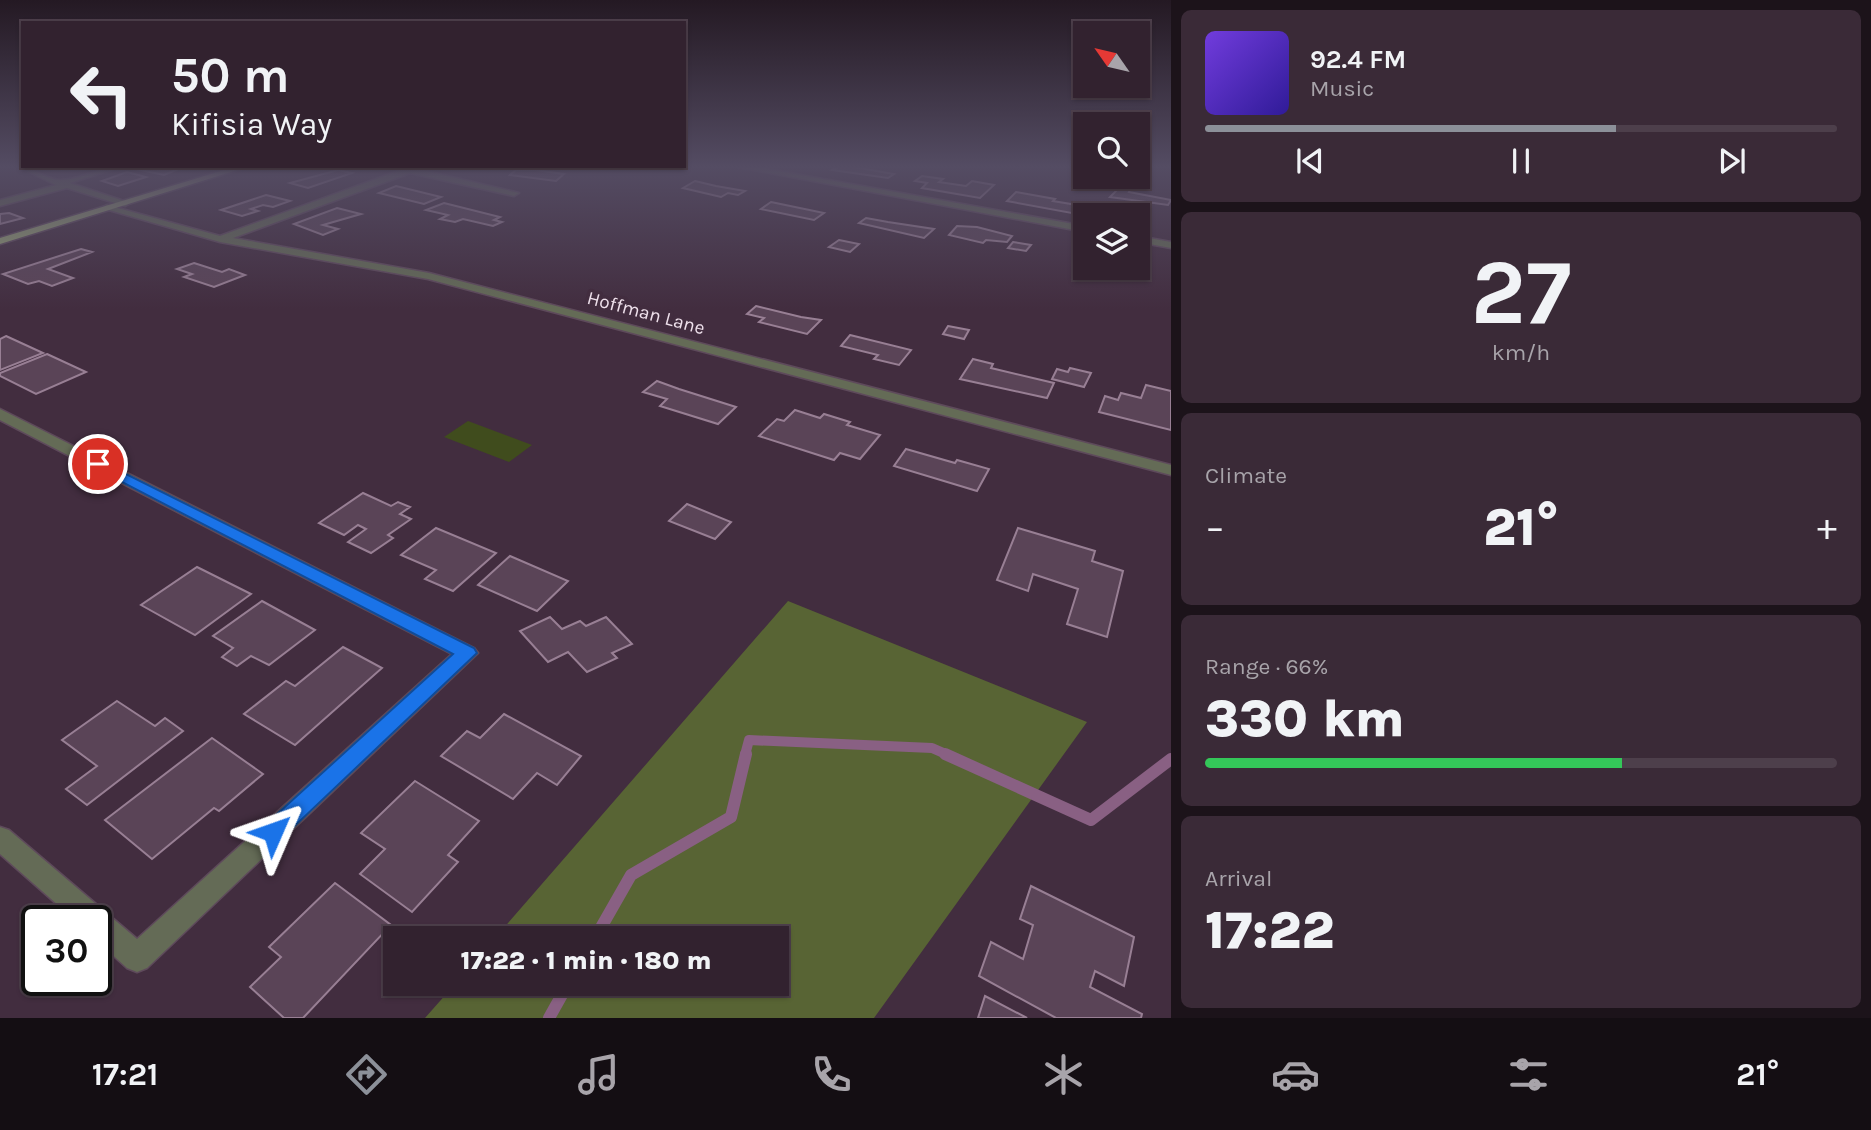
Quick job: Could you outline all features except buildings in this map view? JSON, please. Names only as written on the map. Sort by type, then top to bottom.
[{"type":"main road","points":[[0,241],[86,215]]},
{"type":"street","name":"Hoffman Lane","points":[[131,215],[220,239],[429,276],[1171,470]]},
{"type":"street","points":[[220,239],[287,215]]},
{"type":"street","points":[[1005,215],[1073,227]]},
{"type":"street","points":[[1150,241],[1171,245]]},
{"type":"street","points":[[0,414],[467,653],[137,958],[112,936]]},
{"type":"street","points":[[0,838],[77,905]]},
{"type":"green space","points":[[468,421],[532,445],[509,462],[444,437]]},
{"type":"green space","points":[[788,601],[1087,722],[874,1018],[425,1018],[444,996],[789,996],[789,926],[505,926]]},
{"type":"waterway","points":[[745,755],[749,740],[932,748],[948,755]]},
{"type":"waterway","points":[[602,926],[631,875],[731,817],[746,754]]},
{"type":"waterway","points":[[945,754],[1091,820],[1171,759]]},
{"type":"waterway","points":[[549,1018],[561,996]]},
{"type":"route","points":[[98,464],[467,653],[273,832]]}]
